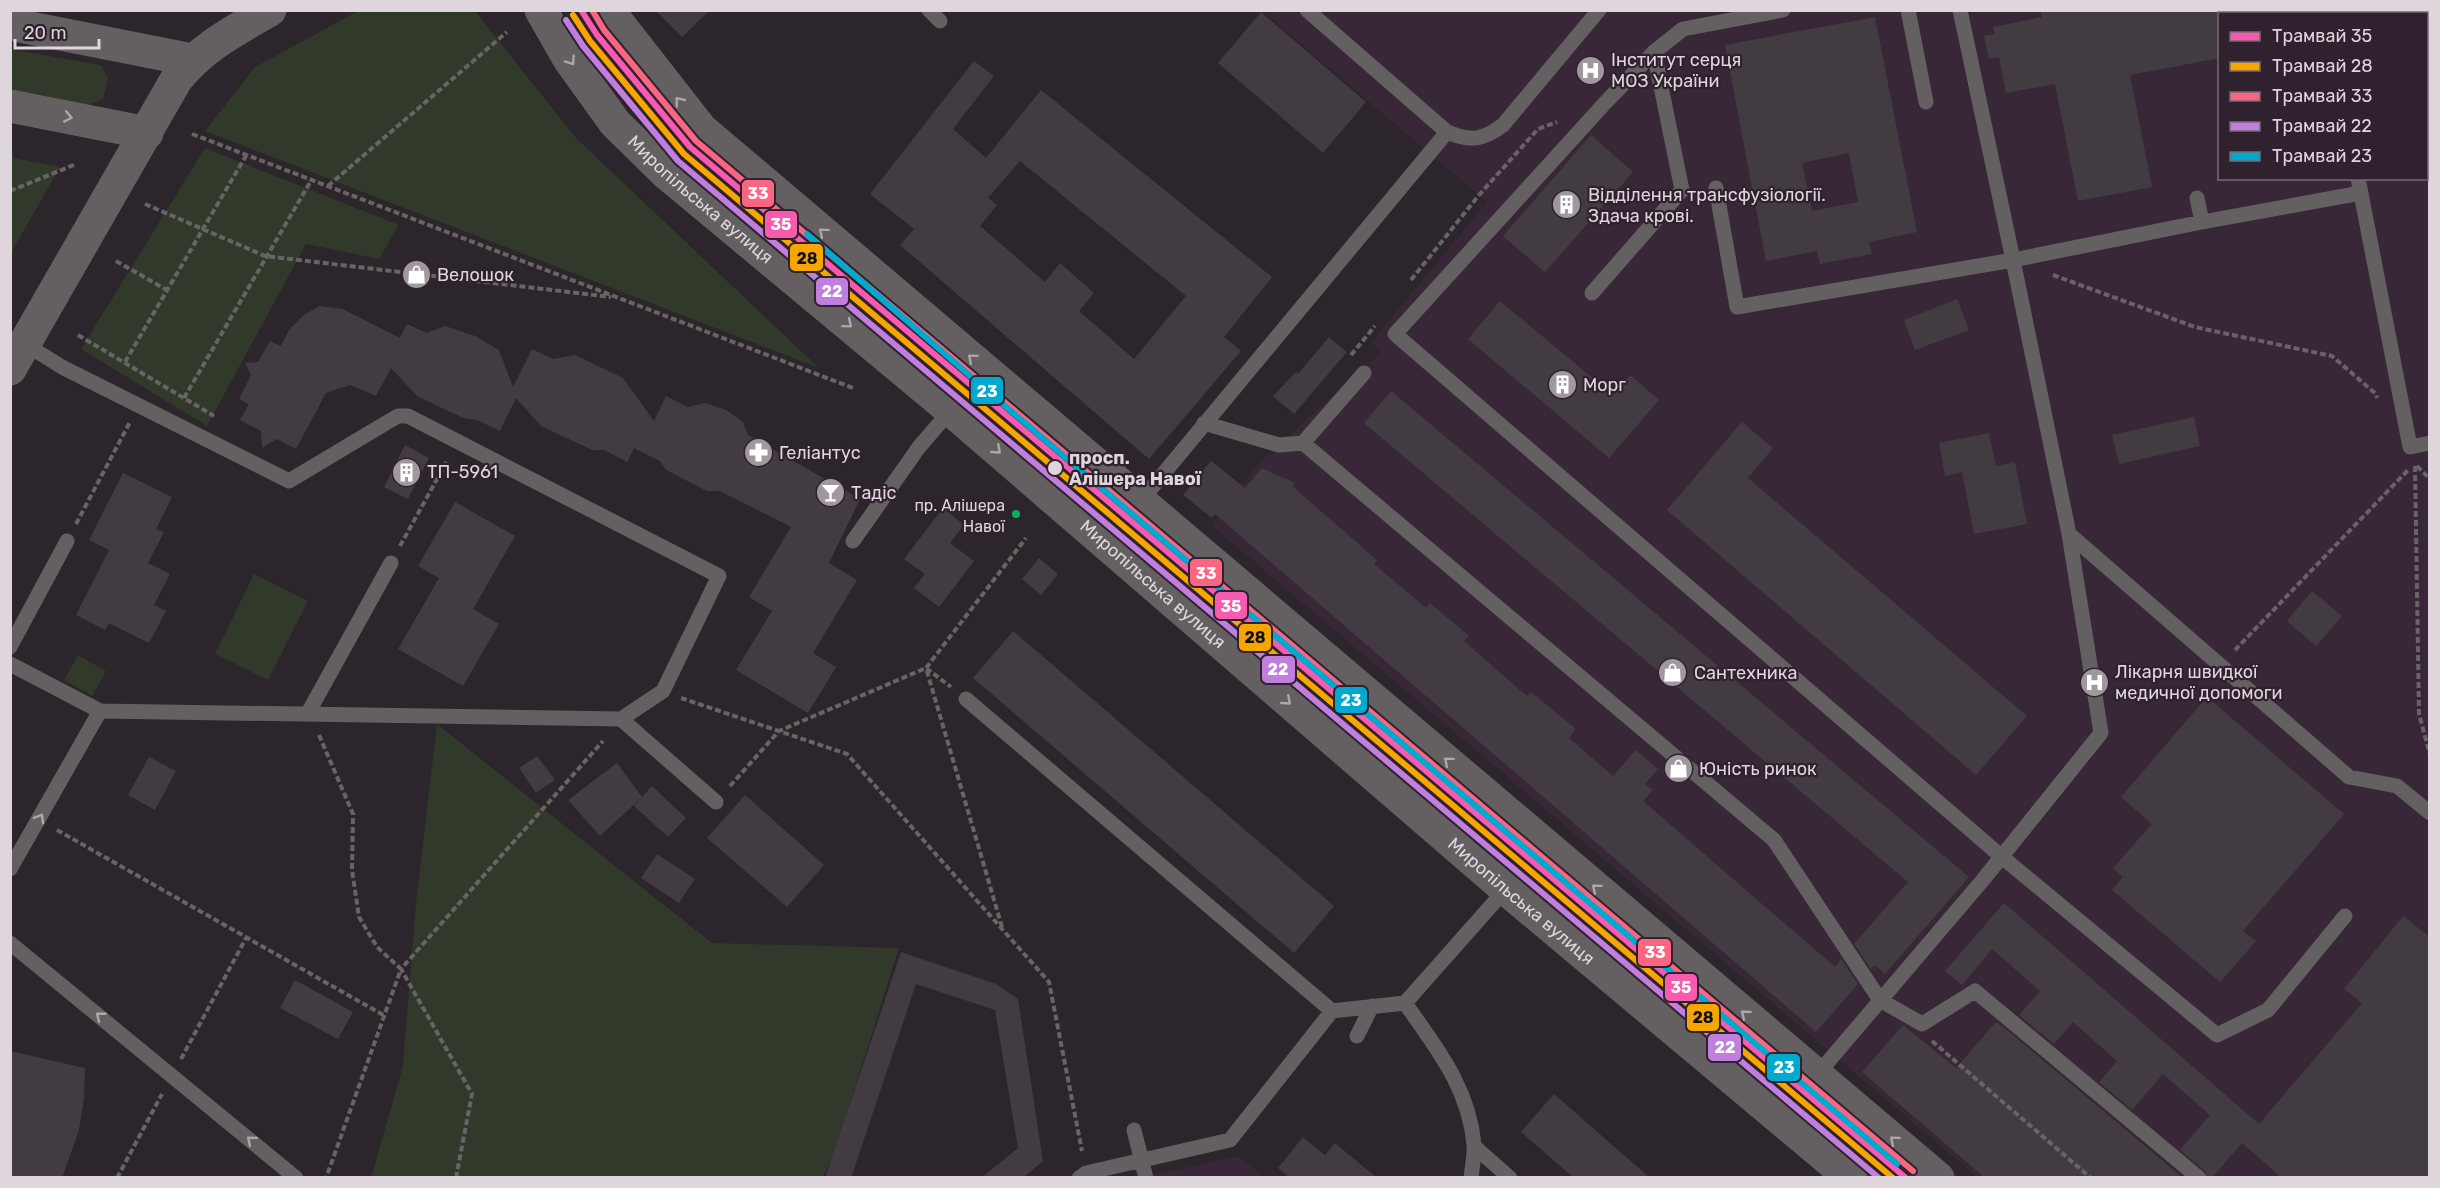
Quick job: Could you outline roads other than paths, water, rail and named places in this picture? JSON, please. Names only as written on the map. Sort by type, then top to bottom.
[{"type":"street","points":[[18,357],[176,80],[192,60],[214,43],[270,10]]},
{"type":"street","name":"Миропільська вулиця","points":[[541,10],[569,59],[615,123],[666,173],[951,410],[1506,889],[1781,1117],[1851,1178]]},
{"type":"street","points":[[608,10],[701,129],[1938,1178]]},
{"type":"street","points":[[10,24],[192,60]]},
{"type":"street","points":[[10,106],[147,133]]},
{"type":"lane","points":[[1306,10],[1447,132],[1464,139],[1488,137],[1503,125],[1599,10]]},
{"type":"lane","points":[[1783,10],[1683,29],[1654,52],[1395,334],[2002,857],[2217,1035],[2268,1010],[2345,916]]},
{"type":"lane","points":[[1908,10],[1926,102]]},
{"type":"lane","points":[[1781,1117],[2002,857],[2101,734],[2069,534],[1959,10]]},
{"type":"lane","points":[[1592,292],[1682,190],[1654,52]]},
{"type":"lane","points":[[1106,544],[1447,132]]},
{"type":"lane","points":[[1716,188],[1737,307],[2013,260],[2202,222],[2359,186],[2410,447],[2430,443]]},
{"type":"lane","points":[[2197,198],[2202,222]]},
{"type":"lane","points":[[10,664],[100,711],[621,719],[663,691],[719,576],[408,416],[398,416],[289,481],[62,367],[18,357]]},
{"type":"lane","points":[[1204,423],[1279,445],[1304,443],[1365,373]]},
{"type":"lane","points":[[853,541],[919,447],[951,410]]},
{"type":"lane","points":[[1304,443],[1774,840],[1880,1000],[1922,1024],[1976,991],[2199,1178]]},
{"type":"lane","points":[[2069,534],[2349,777],[2397,786],[2430,813]]},
{"type":"lane","points":[[10,647],[67,541]]},
{"type":"lane","points":[[308,713],[391,562]]},
{"type":"lane","points":[[966,699],[1332,1011]]},
{"type":"lane","points":[[10,868],[100,711]]},
{"type":"lane","points":[[621,719],[716,802]]},
{"type":"lane","points":[[1083,1175],[1230,1140],[1332,1011],[1405,1003],[1506,889]]},
{"type":"lane","points":[[10,943],[296,1178]]},
{"type":"lane","points":[[1405,1003],[1453,1073],[1467,1109],[1475,1147],[1471,1178]]},
{"type":"lane","points":[[1357,1036],[1372,1006]]},
{"type":"lane","points":[[1134,1130],[1146,1178]]},
{"type":"lane","points":[[1475,1147],[1510,1178]]},
{"type":"tram line","name":"35","points":[[581,10],[597,35],[690,147],[1906,1178]]},
{"type":"tram line","name":"33","points":[[592,10],[604,30],[696,141],[1913,1171]]},
{"type":"tram line","name":"28","points":[[573,15],[590,41],[684,154],[1893,1178]]},
{"type":"tram line","name":"22","points":[[566,20],[583,46],[678,161],[1879,1178]]},
{"type":"tram line","name":"23","points":[[807,234],[992,395],[1897,1164]]},
{"type":"place","name":"Інститут серця МОЗ України","points":[[1590,70]]},
{"type":"place","name":"Відділення трансфузіології. Здача крові.","points":[[1567,205]]},
{"type":"place","name":"Велошок","points":[[416,275]]},
{"type":"place","name":"Морг","points":[[1562,385]]},
{"type":"place","name":"Геліантус","points":[[758,453]]},
{"type":"place","name":"просп. Алішера Навої","points":[[1055,468]]},
{"type":"place","name":"ТП-5961","points":[[406,472]]},
{"type":"place","name":"Тадіс","points":[[830,493]]},
{"type":"place","name":"пр. Алішера Навої","points":[[1016,514]]},
{"type":"place","name":"Сантехника","points":[[1673,673]]},
{"type":"place","name":"Лікарня швидкої медичної допомоги","points":[[2094,682]]},
{"type":"place","name":"Юність ринок","points":[[1678,769]]}]
